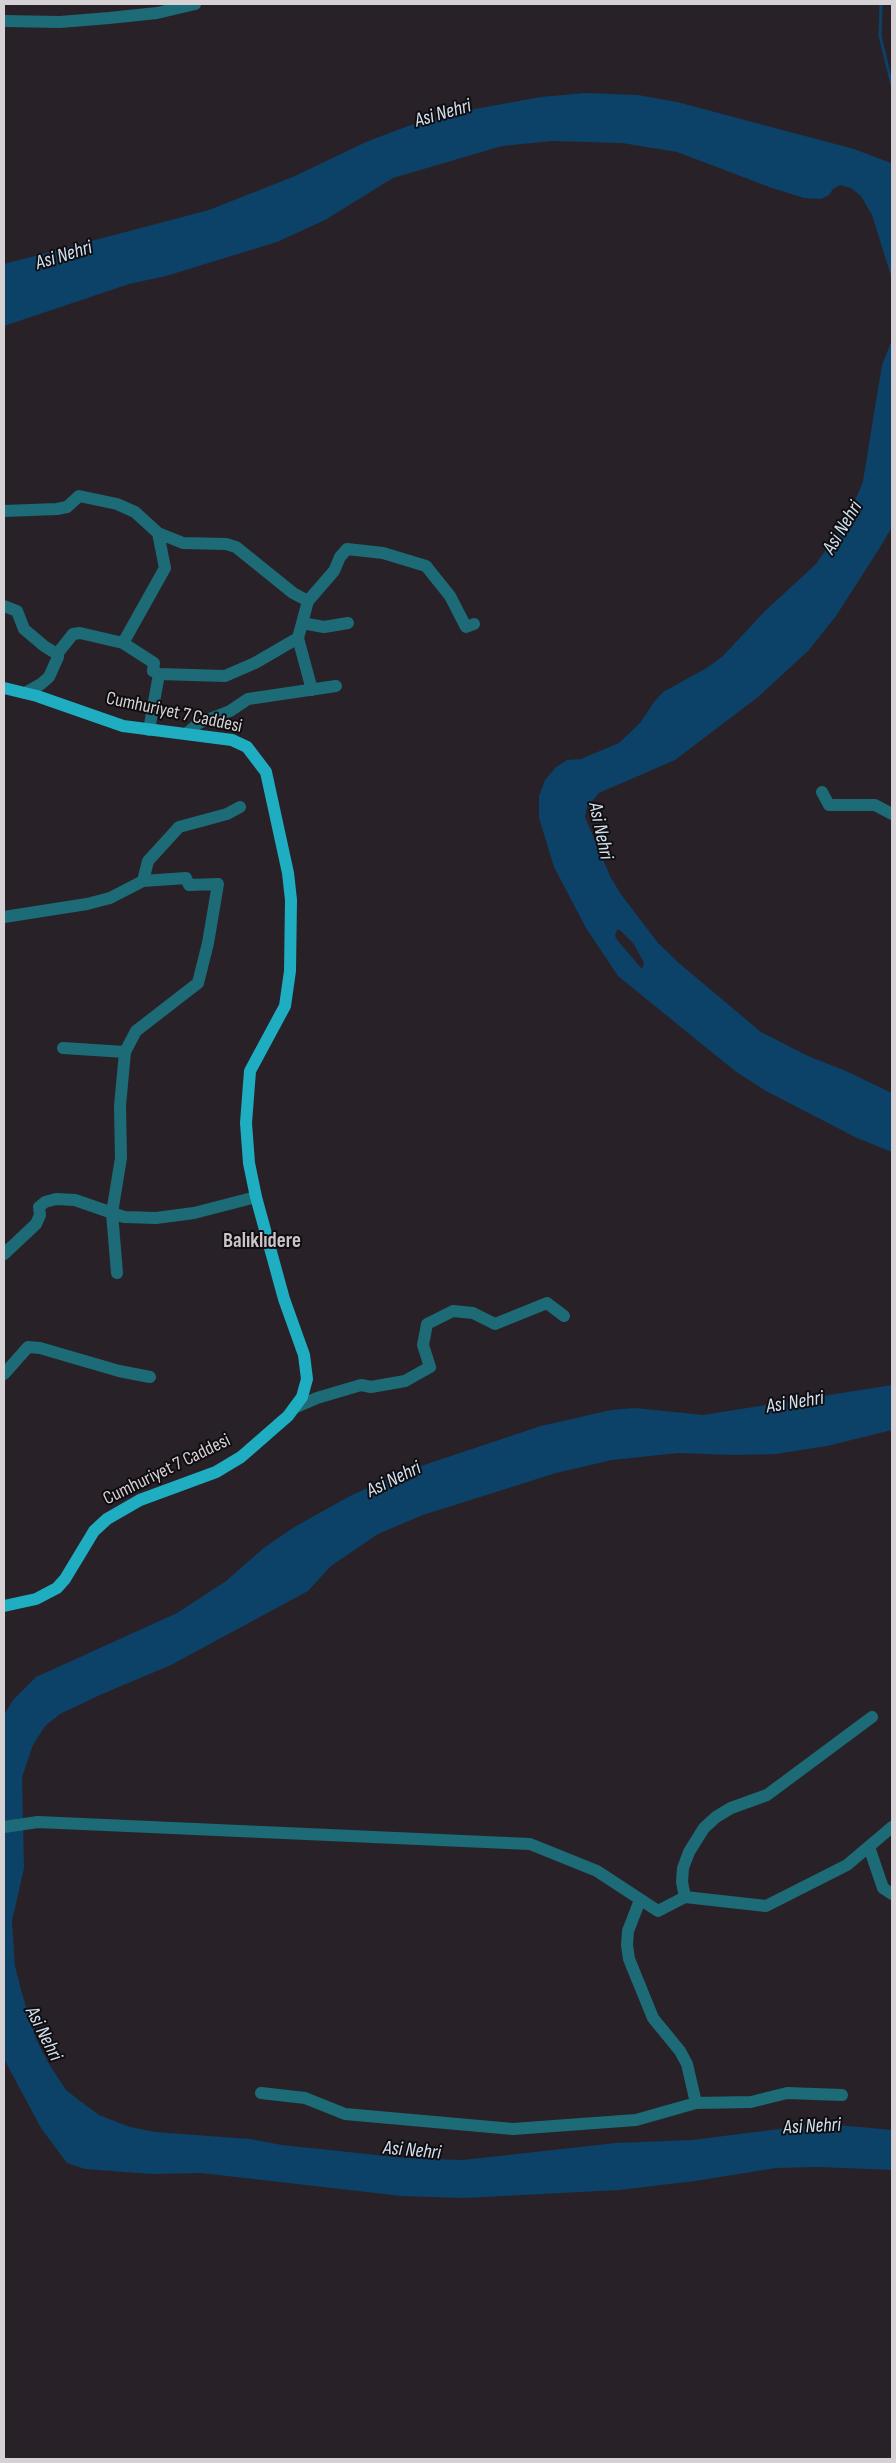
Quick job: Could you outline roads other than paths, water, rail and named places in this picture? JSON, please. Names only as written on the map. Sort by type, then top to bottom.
[{"type":"main road","name":"Cumhuriyet 7 Caddesi","points":[[4,688],[25,693],[112,723],[149,730],[187,733],[241,744],[256,758],[266,772],[288,873],[291,908],[289,990],[280,1018],[250,1071],[246,1123],[248,1153],[256,1197],[306,1369],[305,1388],[294,1408],[256,1445],[228,1466],[140,1500],[107,1519],[86,1542],[64,1579],[48,1594],[22,1604],[4,1606]]},
{"type":"street","points":[[4,21],[60,22],[109,18],[158,13],[195,4]]},
{"type":"street","points":[[4,512],[58,510],[67,507],[80,496],[117,504],[135,512],[158,533],[184,543],[226,544],[236,547],[293,593],[308,601]]},
{"type":"street","points":[[123,643],[164,568],[158,533]]},
{"type":"street","points":[[312,690],[298,638],[308,601],[334,571],[340,557],[348,550],[365,550],[426,566],[450,596],[466,627],[474,624]]},
{"type":"street","points":[[4,606],[17,611],[24,628],[44,646],[57,654]]},
{"type":"street","points":[[302,623],[324,627],[348,624]]},
{"type":"street","points":[[25,693],[49,677],[58,657],[57,654],[73,634],[80,633],[123,643],[154,663],[153,671],[159,674],[225,676],[255,663],[298,638]]},
{"type":"street","points":[[149,730],[159,674]]},
{"type":"street","points":[[187,733],[199,723],[230,711],[248,699],[336,686]]},
{"type":"street","points":[[822,792],[829,805],[875,805],[892,814]]},
{"type":"street","points":[[143,881],[148,861],[179,827],[228,814],[240,806]]},
{"type":"street","points":[[4,917],[86,904],[110,898],[143,881],[186,878],[189,885],[218,884],[208,943],[198,983],[136,1031],[125,1052],[120,1106],[121,1158],[112,1213],[117,1273]]},
{"type":"street","points":[[64,1048],[125,1052]]},
{"type":"street","points":[[4,1254],[36,1224],[40,1215],[39,1207],[45,1202],[56,1199],[76,1200],[124,1217],[177,1217],[256,1197]]},
{"type":"street","points":[[294,1408],[317,1398],[361,1385],[371,1387],[405,1381],[430,1367],[423,1345],[427,1324],[453,1311],[473,1312],[495,1324],[547,1303],[564,1316]]},
{"type":"street","points":[[4,1374],[28,1347],[40,1348],[119,1371],[150,1377]]},
{"type":"street","points":[[685,1897],[682,1882],[683,1868],[689,1852],[704,1828],[716,1817],[731,1808],[767,1795],[872,1717]]},
{"type":"street","points":[[4,1827],[38,1822],[530,1844],[597,1871],[658,1911],[685,1897],[766,1906],[847,1865],[892,1827]]},
{"type":"street","points":[[868,1846],[883,1888],[892,1894]]},
{"type":"street","points":[[640,1900],[628,1931],[627,1946],[629,1959],[653,2018],[680,2051],[687,2064],[696,2103]]},
{"type":"street","points":[[261,2093],[305,2098],[345,2114],[513,2129],[536,2129],[636,2120],[696,2103],[751,2102],[797,2093],[842,2095]]},
{"type":"water","name":"Asi Nehri","points":[[585,93],[638,95],[677,102],[854,149],[891,163],[892,279],[872,215],[861,196],[851,188],[840,185],[833,189],[829,195],[821,199],[804,198],[677,152],[622,143],[552,141],[502,146],[393,178],[325,220],[277,242],[166,276],[129,284],[4,326],[4,264],[209,210],[295,176],[366,142],[408,126],[453,113],[541,97]]},
{"type":"water","name":"Asi Nehri","points":[[892,340],[892,527],[836,616],[808,651],[758,697],[675,760],[599,793],[587,807],[585,817],[610,876],[620,893],[658,943],[680,964],[761,1032],[808,1056],[846,1071],[892,1093],[892,1152],[857,1138],[766,1091],[735,1071],[618,976],[586,928],[554,867],[539,818],[539,796],[545,780],[556,767],[567,760],[581,759],[619,743],[640,723],[663,692],[705,669],[722,657],[765,611],[816,564],[840,529],[863,481],[882,365]],"holes":[[[617,930],[620,930],[633,943],[644,963],[642,969],[615,936]]]},
{"type":"water","name":"Asi Nehri","points":[[892,1385],[892,1430],[827,1446],[776,1454],[678,1453],[612,1460],[556,1473],[423,1515],[378,1534],[331,1566],[308,1591],[171,1665],[60,1714],[45,1726],[33,1745],[22,1777],[24,1868],[12,1921],[15,1966],[21,1990],[36,2039],[49,2064],[66,2090],[80,2101],[99,2115],[130,2127],[155,2132],[250,2139],[282,2145],[405,2158],[463,2160],[616,2143],[692,2140],[819,2124],[892,2130],[892,2170],[819,2167],[776,2168],[695,2181],[619,2190],[464,2198],[402,2196],[201,2173],[152,2174],[85,2169],[67,2163],[41,2128],[4,2059],[4,1715],[13,1700],[36,1677],[177,1613],[226,1581],[265,1547],[296,1526],[350,1496],[403,1472],[541,1426],[611,1410],[635,1408],[703,1415]]},
{"type":"waterway","points":[[881,4],[880,36],[892,85]]},
{"type":"district","name":"Balıklıdere","points":[[262,1242]]}]
